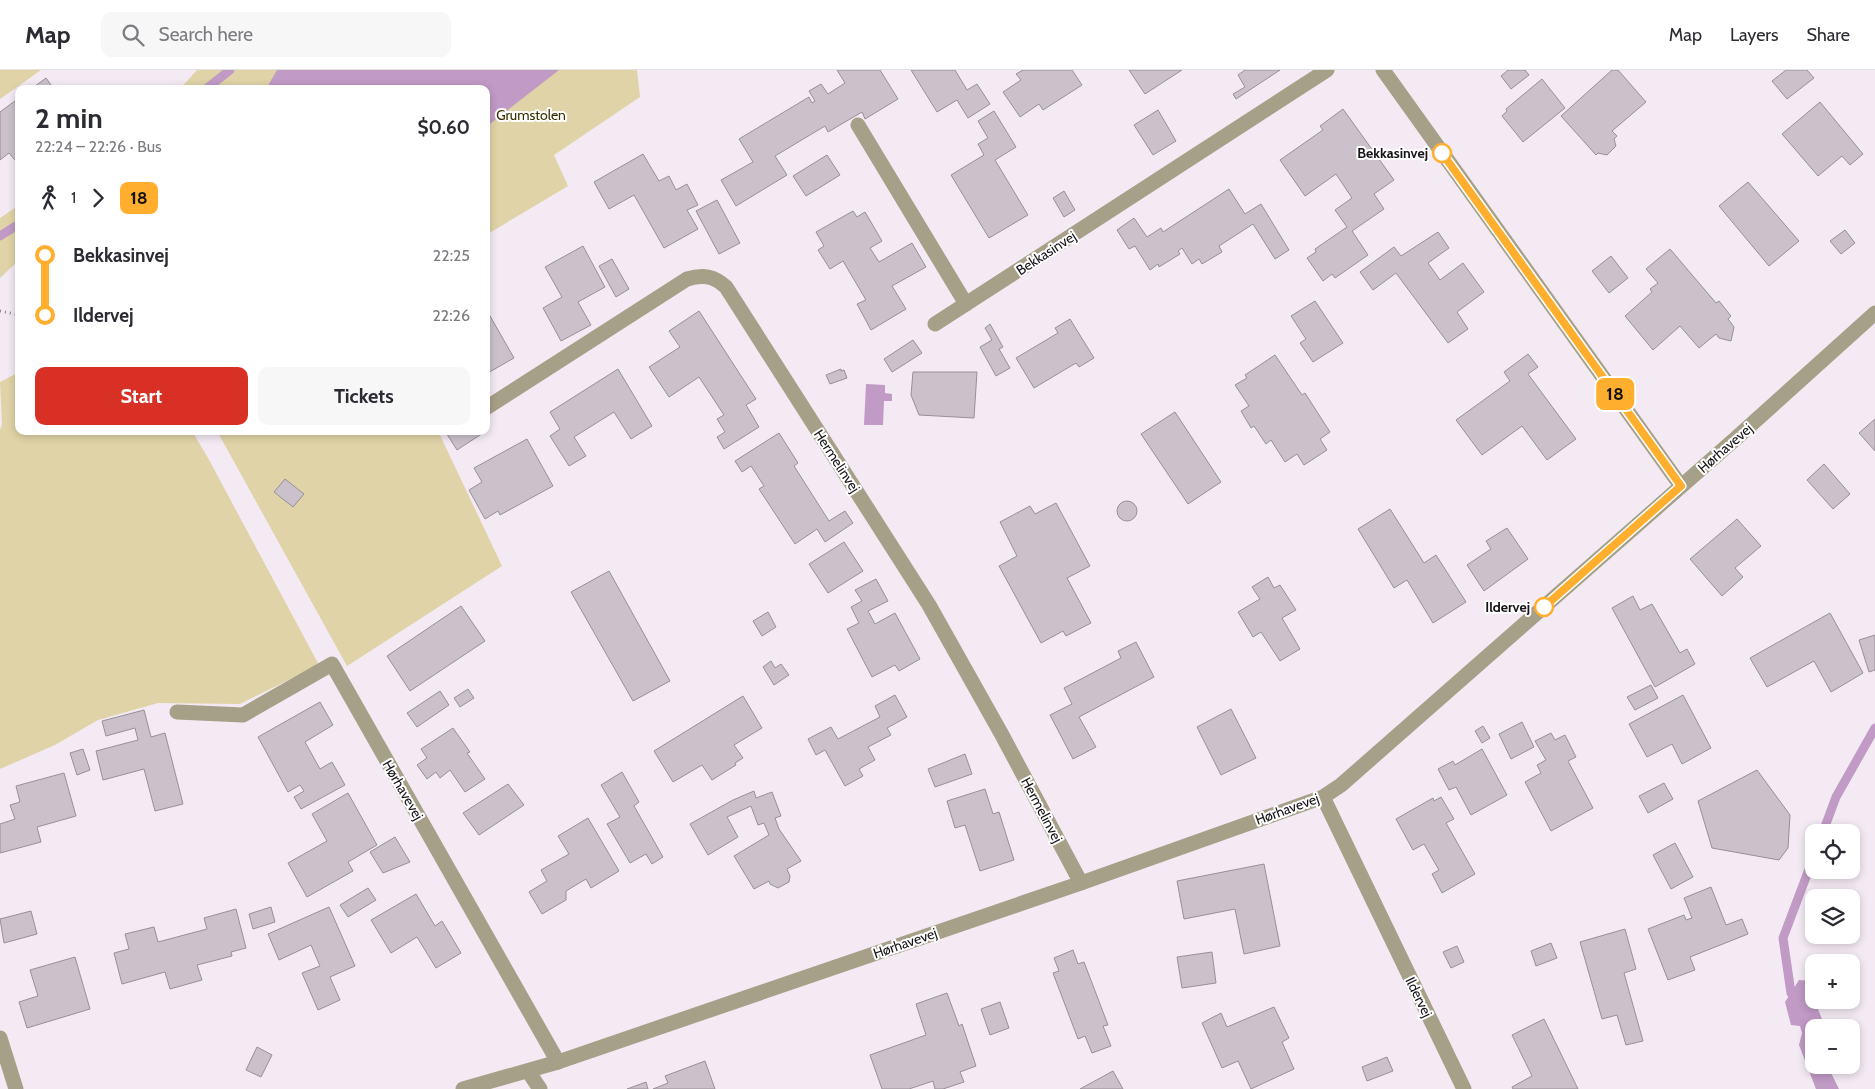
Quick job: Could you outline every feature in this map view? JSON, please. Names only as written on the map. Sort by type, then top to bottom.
[{"type":"street","name":"Bekkasinvej","points":[[935,324],[1327,70]]},
{"type":"street","points":[[1382,70],[1681,486]]},
{"type":"street","points":[[858,124],[966,304]]},
{"type":"street","name":"Hermelinvej","points":[[490,405],[687,279],[697,276],[708,276],[718,280],[726,287],[929,605],[1002,735],[1081,883]]},
{"type":"street","name":"Hørhavevej","points":[[463,1089],[558,1062],[1081,883],[1323,797],[1341,785],[1875,313]]},
{"type":"street","name":"Hørhavevej","points":[[176,712],[243,715],[332,664],[558,1062]]},
{"type":"street","name":"Ildervej","points":[[1323,797],[1464,1089]]},
{"type":"street","points":[[0,1038],[16,1089]]},
{"type":"street","points":[[528,1071],[540,1089]]},
{"type":"path","points":[[0,311],[15,313]]},
{"type":"green space","points":[[0,70],[41,70],[20,85],[15,85],[15,88],[0,99]]},
{"type":"green space","name":"Grumstolen","points":[[197,70],[637,70],[640,97],[554,155],[568,186],[490,233],[490,85],[184,85]]},
{"type":"green space","points":[[15,208],[15,264],[0,278],[0,218]]},
{"type":"green space","points":[[15,374],[15,435],[194,435],[319,665],[240,704],[158,703],[98,720],[55,745],[0,769],[0,430],[2,424],[0,382]]},
{"type":"green space","points":[[219,435],[440,435],[502,566],[347,666]]},
{"type":"shaded area","points":[[277,70],[559,70],[490,124],[490,85],[268,85]]},
{"type":"shaded area","points":[[866,384],[885,385],[885,393],[892,394],[892,401],[884,401],[883,425],[864,425]]},
{"type":"shaded area","points":[[1799,980],[1805,980],[1805,1009],[1818,1009],[1822,1019],[1805,1019],[1805,1061],[1799,1045],[1802,1033],[1800,1026],[1791,1025],[1785,1002]]},
{"type":"shaded area","points":[[1810,1074],[1832,1074],[1839,1089],[1816,1089]]},
{"type":"building","points":[[837,70],[880,70],[898,99],[865,119],[862,112],[828,132],[825,126],[775,156],[787,175],[736,206],[721,180],[753,162],[739,139],[809,97],[812,103],[815,101],[809,91],[821,84],[828,94],[845,83]]},
{"type":"building","points":[[911,70],[955,70],[967,90],[977,84],[990,104],[968,118],[957,100],[937,112]]},
{"type":"building","points":[[1023,70],[1072,70],[1082,85],[1043,110],[1039,104],[1020,117],[1003,92],[1021,80],[1016,74]]},
{"type":"building","points":[[1129,70],[1182,70],[1145,94]]},
{"type":"building","points":[[1245,70],[1280,70],[1236,99],[1233,94],[1245,87],[1238,75]]},
{"type":"building","points":[[1508,70],[1525,70],[1529,75],[1511,89],[1501,76]]},
{"type":"building","points":[[1612,70],[1618,70],[1646,102],[1612,131],[1617,136],[1614,139],[1616,146],[1607,155],[1598,153],[1596,155],[1561,116]]},
{"type":"building","points":[[1786,70],[1807,70],[1814,78],[1787,99],[1772,81]]},
{"type":"building","points":[[46,78],[51,85],[36,85]]},
{"type":"building","points":[[1542,79],[1565,108],[1523,142],[1502,116],[1507,111],[1506,109]]},
{"type":"building","points":[[15,101],[15,160],[9,153],[0,160],[0,112]]},
{"type":"building","points":[[1820,102],[1863,154],[1850,165],[1842,156],[1818,176],[1782,134]]},
{"type":"building","points":[[1343,109],[1394,180],[1374,194],[1384,209],[1352,231],[1368,255],[1335,278],[1332,274],[1323,281],[1307,258],[1316,252],[1315,249],[1347,227],[1335,210],[1352,198],[1336,174],[1305,196],[1280,160],[1323,130],[1320,126]]},
{"type":"building","points":[[1158,110],[1176,141],[1153,155],[1134,125]]},
{"type":"building","points":[[994,111],[1016,147],[995,160],[1028,215],[989,238],[951,175],[984,155],[978,144],[988,138],[978,121]]},
{"type":"building","points":[[643,154],[659,181],[669,176],[676,190],[687,184],[698,205],[687,210],[698,229],[664,248],[634,195],[609,209],[594,182]]},
{"type":"building","points":[[827,155],[840,175],[806,196],[793,176]]},
{"type":"building","points":[[1748,182],[1799,241],[1769,266],[1719,206]]},
{"type":"building","points":[[1229,189],[1245,214],[1261,204],[1289,250],[1275,259],[1253,224],[1219,246],[1222,252],[1202,264],[1199,259],[1192,264],[1182,248],[1178,251],[1180,254],[1159,267],[1158,264],[1150,270],[1135,246],[1129,249],[1117,230],[1134,218],[1147,237],[1161,228],[1163,232]]},
{"type":"building","points":[[1064,191],[1075,210],[1064,217],[1053,198]]},
{"type":"building","points":[[717,200],[740,243],[719,254],[696,211]]},
{"type":"building","points":[[853,211],[857,217],[865,212],[882,241],[870,248],[879,262],[912,243],[926,267],[892,286],[906,309],[871,330],[857,304],[866,300],[843,261],[830,269],[818,250],[824,246],[816,232]]},
{"type":"building","points":[[1845,230],[1855,243],[1841,254],[1830,241]]},
{"type":"building","points":[[1438,232],[1449,248],[1428,263],[1440,280],[1463,263],[1484,292],[1457,312],[1468,329],[1448,343],[1396,273],[1373,290],[1360,272],[1394,247],[1401,256]]},
{"type":"building","points":[[583,246],[605,287],[578,302],[591,325],[561,341],[543,308],[562,297],[545,267]]},
{"type":"building","points":[[1670,249],[1716,303],[1719,301],[1731,316],[1728,319],[1734,327],[1731,341],[1719,338],[1716,334],[1699,348],[1680,326],[1653,350],[1625,316],[1652,292],[1650,289],[1658,283],[1646,269]]},
{"type":"building","points":[[1611,256],[1628,278],[1609,293],[1592,271]]},
{"type":"building","points":[[612,259],[629,289],[616,297],[599,266]]},
{"type":"building","points":[[1315,301],[1343,343],[1313,362],[1300,343],[1306,339],[1291,316]]},
{"type":"building","points":[[699,311],[756,399],[746,405],[759,427],[724,449],[717,437],[725,432],[717,419],[724,415],[699,377],[669,397],[649,367],[680,347],[669,331]]},
{"type":"building","points":[[490,316],[514,358],[490,372]]},
{"type":"building","points":[[1070,319],[1094,358],[1079,367],[1076,363],[1034,388],[1016,358],[1058,333],[1055,328]]},
{"type":"building","points":[[990,324],[1003,347],[999,349],[1010,368],[996,376],[980,347],[992,340],[985,328]]},
{"type":"building","points":[[913,340],[922,353],[892,372],[884,359]]},
{"type":"building","points":[[1528,354],[1538,367],[1528,374],[1576,439],[1547,460],[1522,426],[1482,455],[1456,420],[1510,381],[1504,372]]},
{"type":"building","points":[[1275,355],[1302,395],[1305,393],[1330,432],[1320,439],[1327,450],[1304,465],[1297,454],[1285,462],[1271,440],[1266,444],[1254,426],[1251,428],[1241,411],[1249,406],[1235,385],[1247,378],[1245,375]]},
{"type":"building","points":[[618,369],[652,426],[631,439],[614,412],[574,437],[586,456],[569,466],[550,436],[560,429],[550,412]]},
{"type":"building","points":[[841,369],[841,371],[844,370],[847,378],[830,384],[826,375]]},
{"type":"building","points":[[913,372],[977,372],[974,418],[919,415],[911,395]]},
{"type":"building","points":[[1175,412],[1221,482],[1188,504],[1141,434]]},
{"type":"building","points":[[1875,419],[1875,451],[1859,433]]},
{"type":"building","points":[[779,433],[798,463],[794,466],[829,521],[845,511],[853,523],[825,542],[817,529],[795,544],[759,489],[764,486],[751,466],[742,472],[735,461]]},
{"type":"building","points":[[448,435],[480,435],[457,450]]},
{"type":"building","points":[[527,439],[553,486],[500,515],[498,511],[485,519],[469,490],[482,482],[474,468]]},
{"type":"building","points":[[1824,464],[1850,494],[1833,509],[1807,480]]},
{"type":"building","points":[[285,479],[304,494],[293,507],[274,492]]},
{"type":"building","points":[[1127,501],[1134,504],[1137,511],[1134,518],[1127,521],[1120,518],[1117,511],[1120,504]]},
{"type":"building","points":[[1056,503],[1090,566],[1067,578],[1091,623],[1066,636],[1063,631],[1041,643],[999,566],[1017,556],[1000,522],[1030,506],[1035,514]]},
{"type":"building","points":[[1390,509],[1424,563],[1436,555],[1466,602],[1433,623],[1407,580],[1394,588],[1358,529]]},
{"type":"building","points":[[1737,519],[1761,546],[1735,568],[1743,577],[1722,596],[1690,559]]},
{"type":"building","points":[[1507,528],[1528,559],[1484,591],[1467,565],[1491,549],[1486,541]]},
{"type":"building","points":[[844,542],[863,571],[828,593],[809,564]]},
{"type":"building","points":[[609,571],[670,681],[633,701],[571,592]]},
{"type":"building","points":[[1268,577],[1274,588],[1280,585],[1296,610],[1282,618],[1300,649],[1280,661],[1261,632],[1253,637],[1238,612],[1260,599],[1252,587]]},
{"type":"building","points":[[876,579],[888,601],[868,611],[875,624],[895,613],[920,659],[899,671],[895,665],[872,677],[847,629],[859,623],[851,607],[862,601],[855,590]]},
{"type":"building","points":[[1633,596],[1640,610],[1652,604],[1680,653],[1687,649],[1695,664],[1655,687],[1612,608]]},
{"type":"building","points":[[461,606],[485,641],[410,691],[387,656]]},
{"type":"building","points":[[768,612],[776,627],[762,636],[753,621]]},
{"type":"building","points":[[1830,613],[1863,673],[1831,692],[1814,661],[1767,687],[1750,658]]},
{"type":"building","points":[[1875,635],[1875,670],[1869,672],[1859,640]]},
{"type":"building","points":[[1136,642],[1154,677],[1079,717],[1096,747],[1073,759],[1050,715],[1072,704],[1064,688],[1121,658],[1118,651]]},
{"type":"building","points":[[771,661],[775,668],[781,664],[789,675],[774,685],[763,667]]},
{"type":"building","points":[[1651,685],[1658,698],[1635,710],[1627,697]]},
{"type":"building","points":[[468,689],[474,698],[460,707],[454,698]]},
{"type":"building","points":[[440,691],[449,705],[417,727],[407,713]]},
{"type":"building","points":[[895,695],[907,717],[887,728],[891,735],[868,747],[875,760],[859,769],[863,776],[845,786],[825,750],[816,755],[808,739],[831,727],[838,739],[880,717],[875,706]]},
{"type":"building","points":[[1683,695],[1711,748],[1682,764],[1672,744],[1647,757],[1629,724]]},
{"type":"building","points":[[743,696],[762,728],[734,745],[743,758],[735,763],[736,765],[712,780],[702,765],[673,782],[654,751]]},
{"type":"building","points":[[320,702],[333,725],[305,742],[320,769],[332,762],[345,785],[301,809],[294,797],[304,791],[300,785],[288,792],[258,737]]},
{"type":"building","points":[[1231,709],[1256,758],[1221,775],[1197,727]]},
{"type":"building","points":[[144,710],[151,737],[165,733],[183,804],[155,811],[144,769],[103,780],[96,751],[138,740],[135,728],[106,736],[102,721]]},
{"type":"building","points":[[1522,722],[1534,747],[1511,759],[1499,734]]},
{"type":"building","points":[[1483,726],[1490,738],[1482,743],[1475,731]]},
{"type":"building","points":[[453,728],[470,752],[467,753],[485,779],[465,792],[450,770],[440,778],[436,772],[427,779],[417,765],[427,758],[421,749]]},
{"type":"building","points":[[1551,733],[1555,740],[1565,735],[1576,757],[1568,761],[1593,808],[1551,831],[1525,782],[1541,773],[1537,765],[1546,760],[1535,741]]},
{"type":"building","points":[[83,749],[90,770],[77,775],[70,753]]},
{"type":"building","points":[[1482,749],[1507,795],[1471,815],[1456,787],[1449,790],[1438,769],[1453,761],[1455,765]]},
{"type":"building","points":[[965,754],[972,774],[935,787],[928,769]]},
{"type":"building","points":[[1757,770],[1790,815],[1788,848],[1779,860],[1712,848],[1698,801]]},
{"type":"building","points":[[622,772],[639,802],[634,806],[663,857],[652,864],[646,854],[630,863],[607,824],[620,817],[601,785]]},
{"type":"building","points":[[64,773],[76,816],[37,827],[41,842],[0,853],[0,824],[15,819],[10,805],[20,802],[16,786]]},
{"type":"building","points":[[1664,783],[1673,799],[1648,813],[1639,796]]},
{"type":"building","points":[[508,784],[524,805],[479,835],[463,813]]},
{"type":"building","points":[[985,789],[993,814],[999,812],[1014,860],[980,871],[965,825],[955,828],[947,801]]},
{"type":"building","points":[[754,791],[756,798],[772,792],[781,816],[775,818],[779,829],[801,861],[787,869],[790,876],[789,882],[778,888],[770,884],[769,881],[754,889],[734,856],[769,835],[764,823],[758,825],[751,806],[727,817],[738,837],[708,855],[690,824],[733,800]]},
{"type":"building","points":[[348,793],[377,845],[348,862],[353,871],[307,897],[288,863],[327,841],[312,814]]},
{"type":"building","points":[[1441,797],[1454,819],[1446,823],[1475,874],[1442,893],[1432,874],[1439,870],[1424,844],[1413,850],[1396,819],[1433,798],[1434,801]]},
{"type":"building","points":[[588,818],[619,871],[591,888],[586,879],[566,891],[566,900],[542,914],[529,892],[547,881],[541,870],[569,854],[558,836]]},
{"type":"building","points":[[395,837],[410,862],[383,873],[370,852]]},
{"type":"building","points":[[1675,843],[1693,877],[1671,889],[1653,855]]},
{"type":"building","points":[[1264,864],[1280,946],[1244,954],[1235,909],[1184,919],[1177,881]]},
{"type":"building","points":[[1711,887],[1726,925],[1742,919],[1748,934],[1690,957],[1695,970],[1668,980],[1648,929],[1684,915],[1686,920],[1692,918],[1684,898]]},
{"type":"building","points":[[368,888],[376,900],[348,917],[340,905]]},
{"type":"building","points":[[416,894],[435,926],[442,921],[461,953],[436,968],[417,937],[391,953],[371,920]]},
{"type":"building","points":[[271,907],[275,922],[253,929],[249,914]]},
{"type":"building","points":[[329,907],[355,966],[330,977],[340,1000],[318,1010],[302,973],[320,966],[311,945],[279,960],[268,934]]},
{"type":"building","points":[[236,909],[246,948],[231,952],[232,956],[197,965],[202,980],[170,989],[165,972],[122,984],[114,953],[129,949],[125,934],[154,927],[158,942],[207,929],[204,918]]},
{"type":"building","points":[[31,911],[37,934],[4,943],[0,919]]},
{"type":"building","points":[[1625,929],[1636,969],[1624,973],[1643,1041],[1626,1045],[1617,1015],[1602,1019],[1580,942]]},
{"type":"building","points":[[1551,943],[1557,958],[1536,966],[1531,951]]},
{"type":"building","points":[[1457,946],[1464,962],[1451,968],[1443,952]]},
{"type":"building","points":[[1073,950],[1078,964],[1084,962],[1108,1025],[1103,1026],[1111,1046],[1092,1053],[1085,1036],[1078,1039],[1053,973],[1059,971],[1054,958]]},
{"type":"building","points":[[1212,952],[1216,983],[1182,988],[1177,957]]},
{"type":"building","points":[[75,957],[90,1009],[27,1028],[19,1002],[38,996],[30,970]]},
{"type":"building","points":[[947,993],[959,1026],[962,1024],[976,1066],[960,1072],[964,1082],[943,1089],[935,1089],[933,1081],[909,1089],[882,1089],[870,1055],[926,1035],[916,1004]]},
{"type":"building","points":[[1000,1002],[1009,1028],[990,1035],[981,1009]]},
{"type":"building","points":[[1274,1007],[1289,1038],[1282,1042],[1294,1069],[1251,1089],[1238,1061],[1222,1068],[1202,1023],[1221,1013],[1227,1027]]},
{"type":"building","points":[[1544,1019],[1578,1089],[1513,1089],[1512,1087],[1532,1076],[1512,1035]]},
{"type":"building","points":[[257,1047],[272,1055],[261,1077],[246,1070]]},
{"type":"building","points":[[1387,1057],[1393,1071],[1367,1081],[1362,1067]]},
{"type":"building","points":[[705,1061],[715,1089],[653,1089],[668,1083],[665,1076]]},
{"type":"building","points":[[1113,1071],[1123,1089],[1080,1089]]},
{"type":"building","points":[[646,1082],[648,1089],[627,1089]]},
{"type":"waterway","points":[[211,85],[230,70]]},
{"type":"waterway","points":[[0,236],[15,227]]},
{"type":"waterway","points":[[1826,824],[1836,797],[1875,728]]},
{"type":"waterway","points":[[1791,993],[1783,938],[1805,879]]},
{"type":"bus line","name":"18","points":[[1442,153],[1681,486],[1544,607]]},
{"type":"place","name":"Bekkasinvej","points":[[1442,153]]},
{"type":"place","name":"Ildervej","points":[[1544,607]]}]
